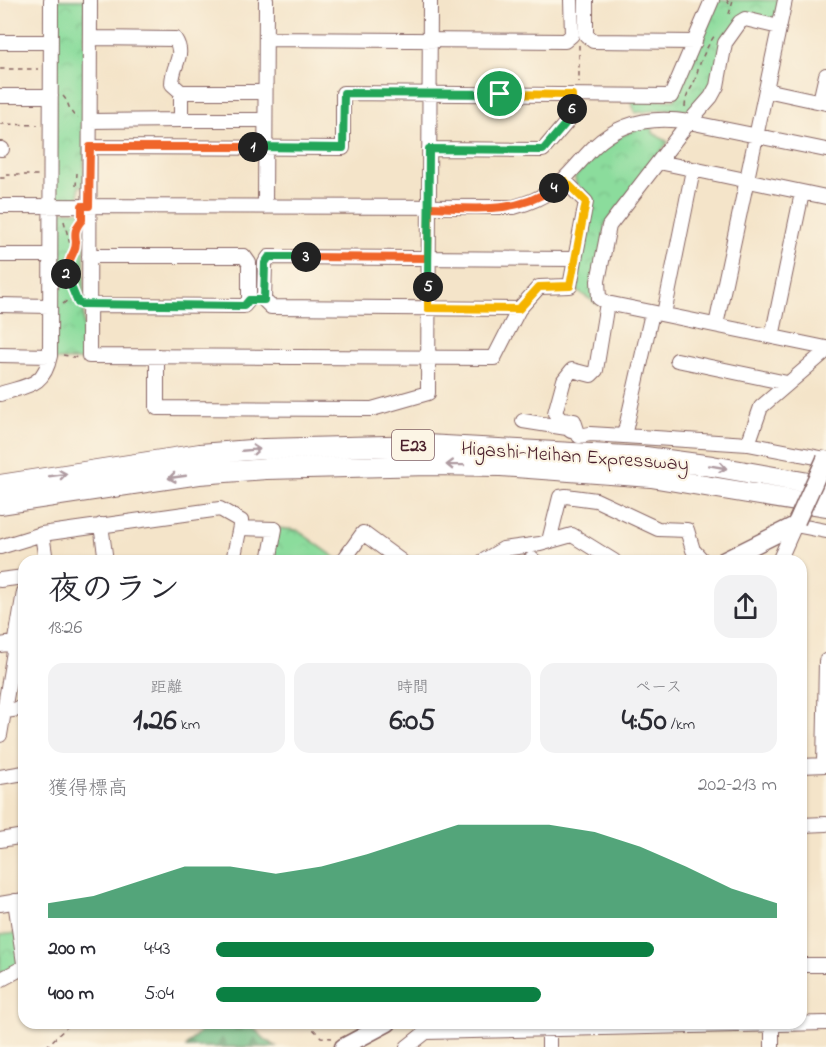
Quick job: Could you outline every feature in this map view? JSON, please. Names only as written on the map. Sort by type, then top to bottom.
[{"type":"highway","name":"Higashi-Meihan Expressway","points":[[0,484],[211,453],[264,449],[427,445],[645,457],[826,486]]},
{"type":"highway","name":"Higashi-Meihan Expressway","points":[[0,504],[199,474],[345,466],[429,465],[525,468],[651,477],[826,506]]},
{"type":"main road","points":[[735,555],[796,523],[826,458]]},
{"type":"main road","points":[[339,1042],[373,1029]]},
{"type":"street","points":[[0,394],[40,381],[46,373],[50,355],[56,306],[49,255],[51,0]]},
{"type":"street","points":[[90,0],[90,38],[84,120],[90,147],[86,206],[89,256],[83,304],[89,354],[494,358],[519,309],[539,287],[570,286],[586,202],[565,181]]},
{"type":"street","points":[[265,207],[266,0]]},
{"type":"street","points":[[157,356],[157,408],[372,409],[428,393],[430,0]]},
{"type":"street","points":[[266,39],[566,41],[572,35],[572,0]]},
{"type":"street","points":[[586,0],[586,35],[593,41],[695,42]]},
{"type":"street","points":[[90,147],[343,148],[344,93],[671,96],[712,0]]},
{"type":"street","points":[[716,325],[785,0]]},
{"type":"street","points":[[779,27],[745,20],[740,22],[725,43],[717,86],[711,97],[687,116],[659,162],[609,226],[598,281],[599,298],[607,303],[826,350]]},
{"type":"street","points":[[90,38],[175,39],[180,46],[180,56],[172,71],[172,84],[181,92],[266,92]]},
{"type":"street","points":[[0,42],[51,42]]},
{"type":"street","points":[[766,90],[823,102],[826,75]]},
{"type":"street","points":[[181,92],[181,120]]},
{"type":"street","points":[[0,96],[51,94]]},
{"type":"street","points":[[429,149],[543,150],[572,116],[575,95]]},
{"type":"street","points":[[0,206],[514,207],[534,200],[565,181],[595,146],[606,137],[628,125],[655,118],[687,116],[756,135],[826,150]]},
{"type":"street","points":[[84,120],[266,120]]},
{"type":"street","points":[[659,162],[826,197]]},
{"type":"street","points":[[624,436],[658,313],[693,170]]},
{"type":"street","points":[[772,337],[802,193]]},
{"type":"street","points":[[0,255],[49,255]]},
{"type":"street","points":[[83,304],[244,306],[249,300],[249,263],[244,256],[89,256]]},
{"type":"street","points":[[264,300],[265,263],[269,257],[574,259]]},
{"type":"street","points":[[249,263],[265,263]]},
{"type":"street","points":[[249,300],[264,300],[271,307],[519,309]]},
{"type":"street","points":[[579,436],[574,421],[561,420],[555,413],[564,380],[572,370],[591,375],[596,370],[607,303]]},
{"type":"street","points":[[0,305],[56,306]]},
{"type":"street","points":[[748,444],[761,406],[826,350]]},
{"type":"street","points":[[0,355],[50,355]]},
{"type":"street","points":[[677,360],[787,383]]},
{"type":"street","points":[[523,421],[567,428],[579,436],[590,434],[748,444],[826,458]]},
{"type":"street","points":[[549,541],[560,497],[586,498],[596,500],[658,529],[687,530],[693,550],[698,555]]},
{"type":"street","points":[[0,547],[42,534],[220,508],[241,521],[234,555]]},
{"type":"street","points":[[782,555],[796,523],[826,531]]},
{"type":"street","points":[[101,525],[105,555]]},
{"type":"street","points":[[240,528],[275,529],[269,555]]},
{"type":"street","points":[[347,555],[363,533],[393,555]]},
{"type":"street","points":[[42,534],[45,555]]},
{"type":"street","points":[[493,555],[503,549],[572,535],[604,555]]},
{"type":"street","points":[[0,580],[18,578]]},
{"type":"street","points":[[0,645],[18,642]]},
{"type":"street","points":[[0,735],[2,711],[18,650]]},
{"type":"street","points":[[807,766],[825,765],[826,661]]},
{"type":"street","points":[[2,711],[18,709]]},
{"type":"street","points":[[0,777],[18,775]]},
{"type":"street","points":[[807,825],[826,824]]},
{"type":"street","points":[[0,825],[1,840],[18,837]]},
{"type":"street","points":[[0,904],[18,901]]},
{"type":"street","points":[[807,965],[826,965]]},
{"type":"street","points":[[0,980],[18,969]]},
{"type":"street","points":[[807,1023],[826,1023]]},
{"type":"street","points":[[407,1047],[426,1032],[488,1029]]},
{"type":"street","points":[[549,1029],[549,1047]]},
{"type":"street","points":[[772,1029],[772,1047]]},
{"type":"path","points":[[727,0],[730,7]]},
{"type":"path","points":[[729,17],[733,0]]},
{"type":"path","points":[[687,116],[688,89],[694,81],[707,46],[718,32]]},
{"type":"path","points":[[575,95],[579,47]]},
{"type":"path","points":[[0,69],[51,69]]},
{"type":"path","points":[[51,94],[62,95],[73,116],[84,120]]},
{"type":"path","points":[[0,124],[50,125]]},
{"type":"path","points":[[49,255],[63,261],[75,250],[75,228],[82,220],[86,206],[82,187],[77,187],[75,183],[79,169]]},
{"type":"path","points":[[0,178],[5,178],[5,175],[50,174]]},
{"type":"path","points":[[64,221],[71,246],[66,276],[83,304]]},
{"type":"path","points":[[56,306],[69,299],[83,304]]},
{"type":"path","points":[[50,355],[78,358],[89,354]]},
{"type":"path","points":[[46,1047],[65,1029]]},
{"type":"path","points":[[314,1029],[321,1037],[339,1042]]},
{"type":"green space","points":[[55,0],[85,0],[84,186],[79,186],[79,200],[59,199],[54,194]]},
{"type":"green space","points":[[718,0],[780,0],[776,18],[772,20],[744,14],[713,85],[691,111],[667,109],[635,113],[631,100],[675,100]]},
{"type":"green space","points":[[652,125],[653,133],[668,142],[605,225],[599,305],[572,288],[591,201],[576,186],[575,177],[609,144],[639,128]]},
{"type":"green space","points":[[58,211],[85,211],[83,360],[54,360],[55,215]]},
{"type":"green space","points":[[277,528],[297,530],[332,555],[271,555]]},
{"type":"green space","points":[[17,933],[18,966],[0,975],[0,935]]},
{"type":"green space","points":[[205,1029],[254,1029],[277,1047],[186,1047]]},
{"type":"route","points":[[500,94],[344,93],[343,148],[90,147],[89,206],[82,206],[82,220],[75,228],[75,250],[70,256],[67,269],[68,282],[78,303],[81,304],[244,306],[249,300],[264,300],[265,263],[269,257],[428,258],[429,207],[514,207],[534,200],[565,181],[586,202],[570,286],[539,287],[519,309],[428,308],[428,258],[429,149],[543,150],[572,116],[572,95],[500,94]]}]
